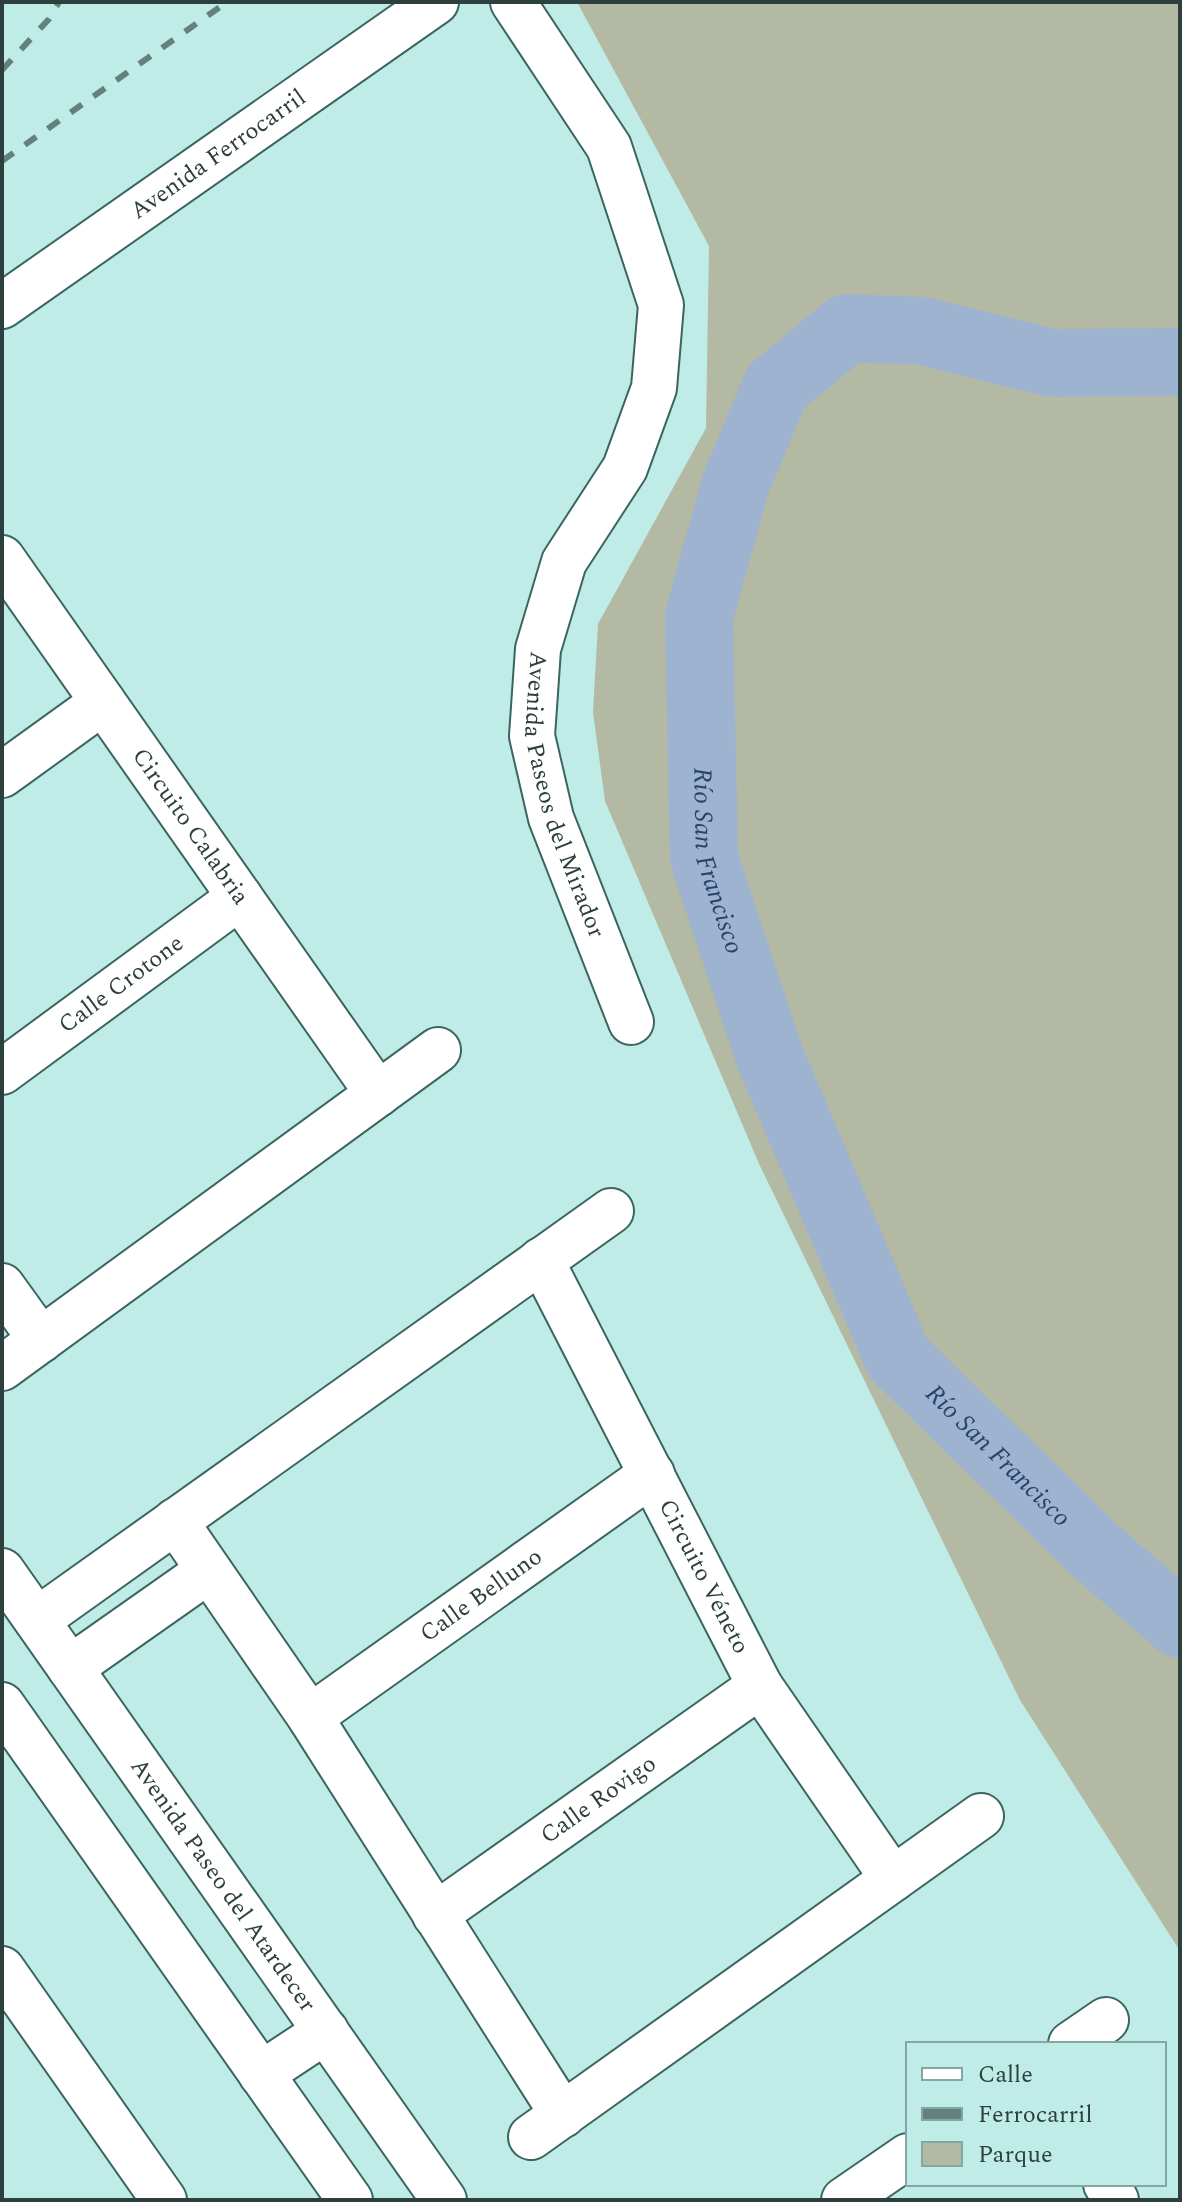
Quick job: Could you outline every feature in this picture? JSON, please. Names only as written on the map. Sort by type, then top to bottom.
[{"type":"street","name":"Avenida Ferrocarril","points":[[2,306],[436,2]]},
{"type":"street","name":"Avenida Paseos del Mirador","points":[[513,2],[609,147],[661,305],[654,388],[625,468],[564,562],[538,649],[532,736],[551,818],[631,1022]]},
{"type":"street","name":"Circuito Calabria","points":[[2,558],[378,1094]]},
{"type":"street","points":[[2,775],[103,702]]},
{"type":"street","name":"Calle Crotone","points":[[2,1072],[240,897]]},
{"type":"street","points":[[2,1368],[438,1050]]},
{"type":"street","points":[[37,1620],[611,1211]]},
{"type":"street","name":"Circuito Véneto","points":[[541,1260],[760,1686],[893,1879]]},
{"type":"street","points":[[3,1290],[41,1340]]},
{"type":"street","name":"Calle Belluno","points":[[310,1717],[652,1474]]},
{"type":"street","points":[[175,1521],[310,1717],[435,1915],[547,2126],[981,1816]]},
{"type":"street","name":"Avenida Paseo del Atardecer","points":[[2,1571],[444,2200]]},
{"type":"street","points":[[70,1668],[208,1571]]},
{"type":"street","name":"Calle Rovigo","points":[[435,1915],[760,1686]]},
{"type":"street","points":[[6,1717],[350,2200]]},
{"type":"street","points":[[2,1969],[164,2200]]},
{"type":"street","points":[[1074,2042],[1106,2020]]},
{"type":"street","points":[[261,2074],[326,2031]]},
{"type":"street","points":[[844,2200],[906,2157]]},
{"type":"green space","points":[[577,2],[1180,2],[1180,1951],[1020,1700],[760,1166],[605,801],[593,712],[598,624],[706,428],[709,246]]},
{"type":"waterway","name":"Río San Francisco","points":[[1180,362],[1052,363],[922,331],[847,328],[776,387],[736,483],[699,616],[704,858],[770,1057],[898,1358],[1098,1553],[1180,1624]]},
{"type":"railway","points":[[2,70],[49,19],[59,2]]},
{"type":"railway","points":[[2,161],[227,2]]}]
